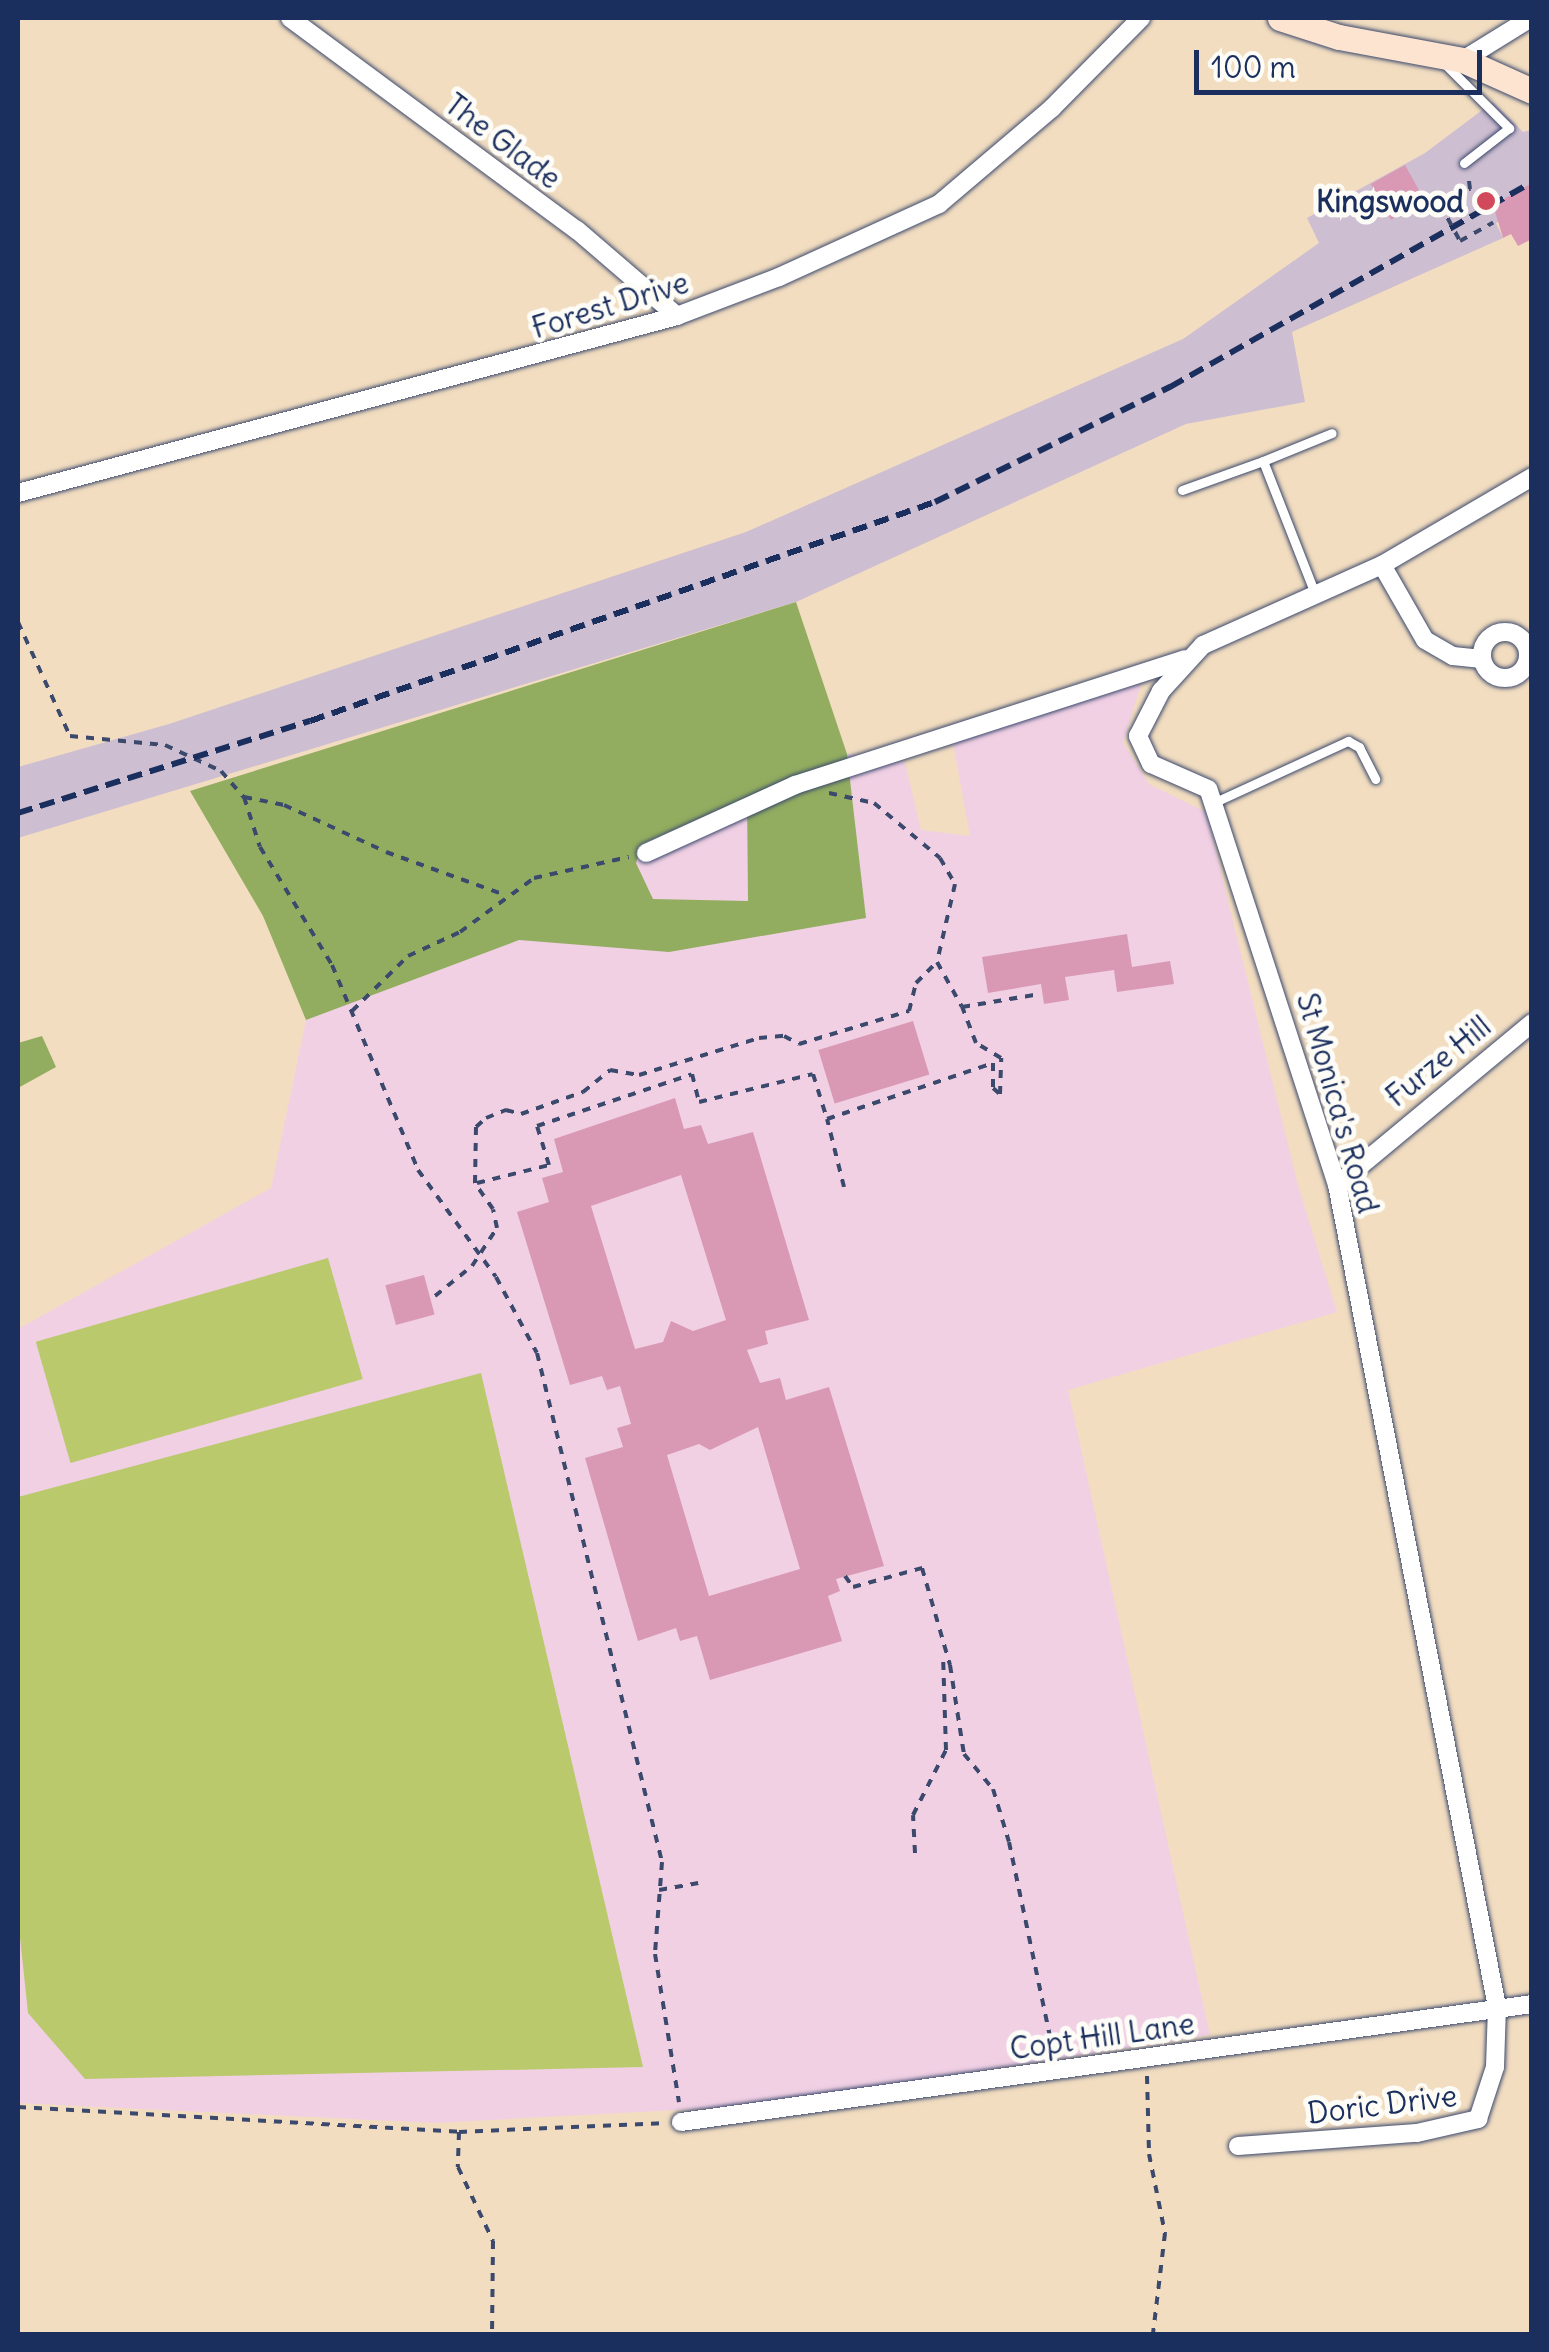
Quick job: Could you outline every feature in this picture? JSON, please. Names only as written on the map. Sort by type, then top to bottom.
[{"type":"main road","points":[[1280,18],[1339,37],[1463,60],[1532,91]]},
{"type":"street","name":"The Glade","points":[[290,18],[577,230],[677,316]]},
{"type":"street","name":"Forest Drive","points":[[18,493],[677,316],[939,204],[1052,108],[1141,18]]},
{"type":"street","points":[[1463,60],[1531,18]]},
{"type":"street","points":[[646,853],[795,786],[1185,658],[1382,566],[1532,477]]},
{"type":"street","points":[[1382,566],[1425,640],[1437,651],[1482,659]]},
{"type":"street","points":[[1185,658],[1138,736],[1151,764],[1197,781],[1213,803]]},
{"type":"street","name":"St Monica's Road","points":[[1213,803],[1337,1186],[1497,2007]]},
{"type":"street","name":"Furze Hill","points":[[1337,1186],[1532,1023]]},
{"type":"street","name":"Copt Hill Lane","points":[[681,2122],[1532,2004]]},
{"type":"street","name":"Doric Drive","points":[[1238,2146],[1417,2132],[1478,2119],[1495,2067],[1497,2007]]},
{"type":"lane","points":[[1436,55],[1509,128],[1464,163]]},
{"type":"lane","points":[[1182,490],[1332,433]]},
{"type":"lane","points":[[1263,461],[1315,594]]},
{"type":"lane","points":[[1213,803],[1348,742],[1359,746],[1376,779]]},
{"type":"path","points":[[1470,189],[1440,204],[1460,241],[1493,223]]},
{"type":"path","points":[[18,622],[70,736],[166,745],[222,771],[244,796],[260,848],[302,908],[352,1012],[418,1170],[480,1256],[537,1352],[662,1862],[655,1954],[681,2122],[460,2132],[18,2107]]},
{"type":"path","points":[[435,1296],[480,1256],[497,1228],[493,1209],[475,1183],[473,1146],[486,1118],[506,1110],[520,1114],[583,1092],[593,1078],[610,1070],[639,1076],[759,1038],[784,1036],[799,1044],[909,1011],[916,983],[937,962],[955,884],[940,858],[874,803],[795,786]]},
{"type":"path","points":[[244,796],[284,805],[386,852],[505,895]]},
{"type":"path","points":[[352,1012],[408,956],[460,932],[505,895],[534,878],[646,853]]},
{"type":"path","points":[[827,1119],[993,1064],[993,1088],[1000,1094],[1001,1058],[976,1043],[962,1007],[937,962]]},
{"type":"path","points":[[962,1007],[1034,995]]},
{"type":"path","points":[[475,1183],[549,1165],[537,1126],[692,1074],[700,1102],[813,1074],[844,1186]]},
{"type":"path","points":[[845,1576],[853,1586],[922,1568],[964,1754],[994,1789],[1010,1842],[1057,2070]]},
{"type":"path","points":[[915,1853],[913,1815],[949,1733],[943,1651]]},
{"type":"path","points":[[659,1890],[698,1883]]},
{"type":"path","points":[[1148,2056],[1149,2154],[1165,2233],[1153,2334]]},
{"type":"path","points":[[460,2132],[458,2167],[494,2242],[492,2334]]},
{"type":"shaded area","points":[[1493,102],[1523,132],[1531,130],[1531,203],[1496,223],[1503,238],[1292,332],[1305,402],[1186,424],[796,602],[18,838],[18,767],[169,724],[746,532],[1183,339],[1319,243],[1307,218],[1425,153]]},
{"type":"shaded area","points":[[1142,681],[1123,743],[1149,784],[1206,812],[1298,1185],[1337,1312],[1068,1390],[1210,2035],[751,2106],[435,2123],[18,2103],[18,1329],[271,1188],[306,1020],[630,844],[847,754],[905,762],[921,830],[970,836],[953,743]]},
{"type":"green space","points":[[796,602],[847,754],[866,918],[669,952],[519,940],[306,1020],[263,916],[190,791]],"holes":[[[747,797],[748,901],[653,899],[636,863],[642,844]]]},
{"type":"green space","points":[[42,1036],[56,1067],[18,1088],[18,1043]]},
{"type":"green space","points":[[328,1258],[363,1379],[71,1463],[36,1342]]},
{"type":"green space","points":[[481,1373],[643,2067],[85,2079],[28,2013],[18,1918],[18,1497]]},
{"type":"building","points":[[1405,165],[1425,201],[1391,220],[1371,184]]},
{"type":"building","points":[[1532,183],[1532,239],[1518,246],[1511,234],[1503,238],[1493,205]]},
{"type":"building","points":[[1127,934],[1132,967],[1170,961],[1174,984],[1117,992],[1114,970],[1065,977],[1069,1000],[1044,1004],[1041,984],[988,993],[982,957]]},
{"type":"building","points":[[913,1021],[929,1075],[835,1103],[818,1050]]},
{"type":"building","points":[[675,1098],[684,1129],[701,1125],[708,1144],[753,1132],[809,1320],[765,1331],[768,1344],[747,1350],[760,1383],[780,1378],[786,1400],[829,1387],[884,1566],[836,1579],[840,1591],[828,1596],[842,1641],[710,1680],[697,1636],[680,1641],[676,1628],[638,1641],[585,1458],[623,1447],[617,1428],[631,1424],[620,1386],[607,1390],[602,1376],[570,1385],[517,1212],[549,1202],[542,1178],[563,1172],[554,1139]],"holes":[[[681,1175],[726,1320],[693,1331],[671,1321],[663,1342],[635,1349],[591,1206]],[[758,1427],[800,1569],[709,1596],[667,1455],[699,1444],[710,1450]]]},
{"type":"building","points":[[424,1275],[435,1315],[396,1325],[385,1285]]},
{"type":"railway","points":[[18,813],[310,721],[935,502],[1170,387],[1532,182]]},
{"type":"place","name":"Kingswood","points":[[1486,201]]}]
